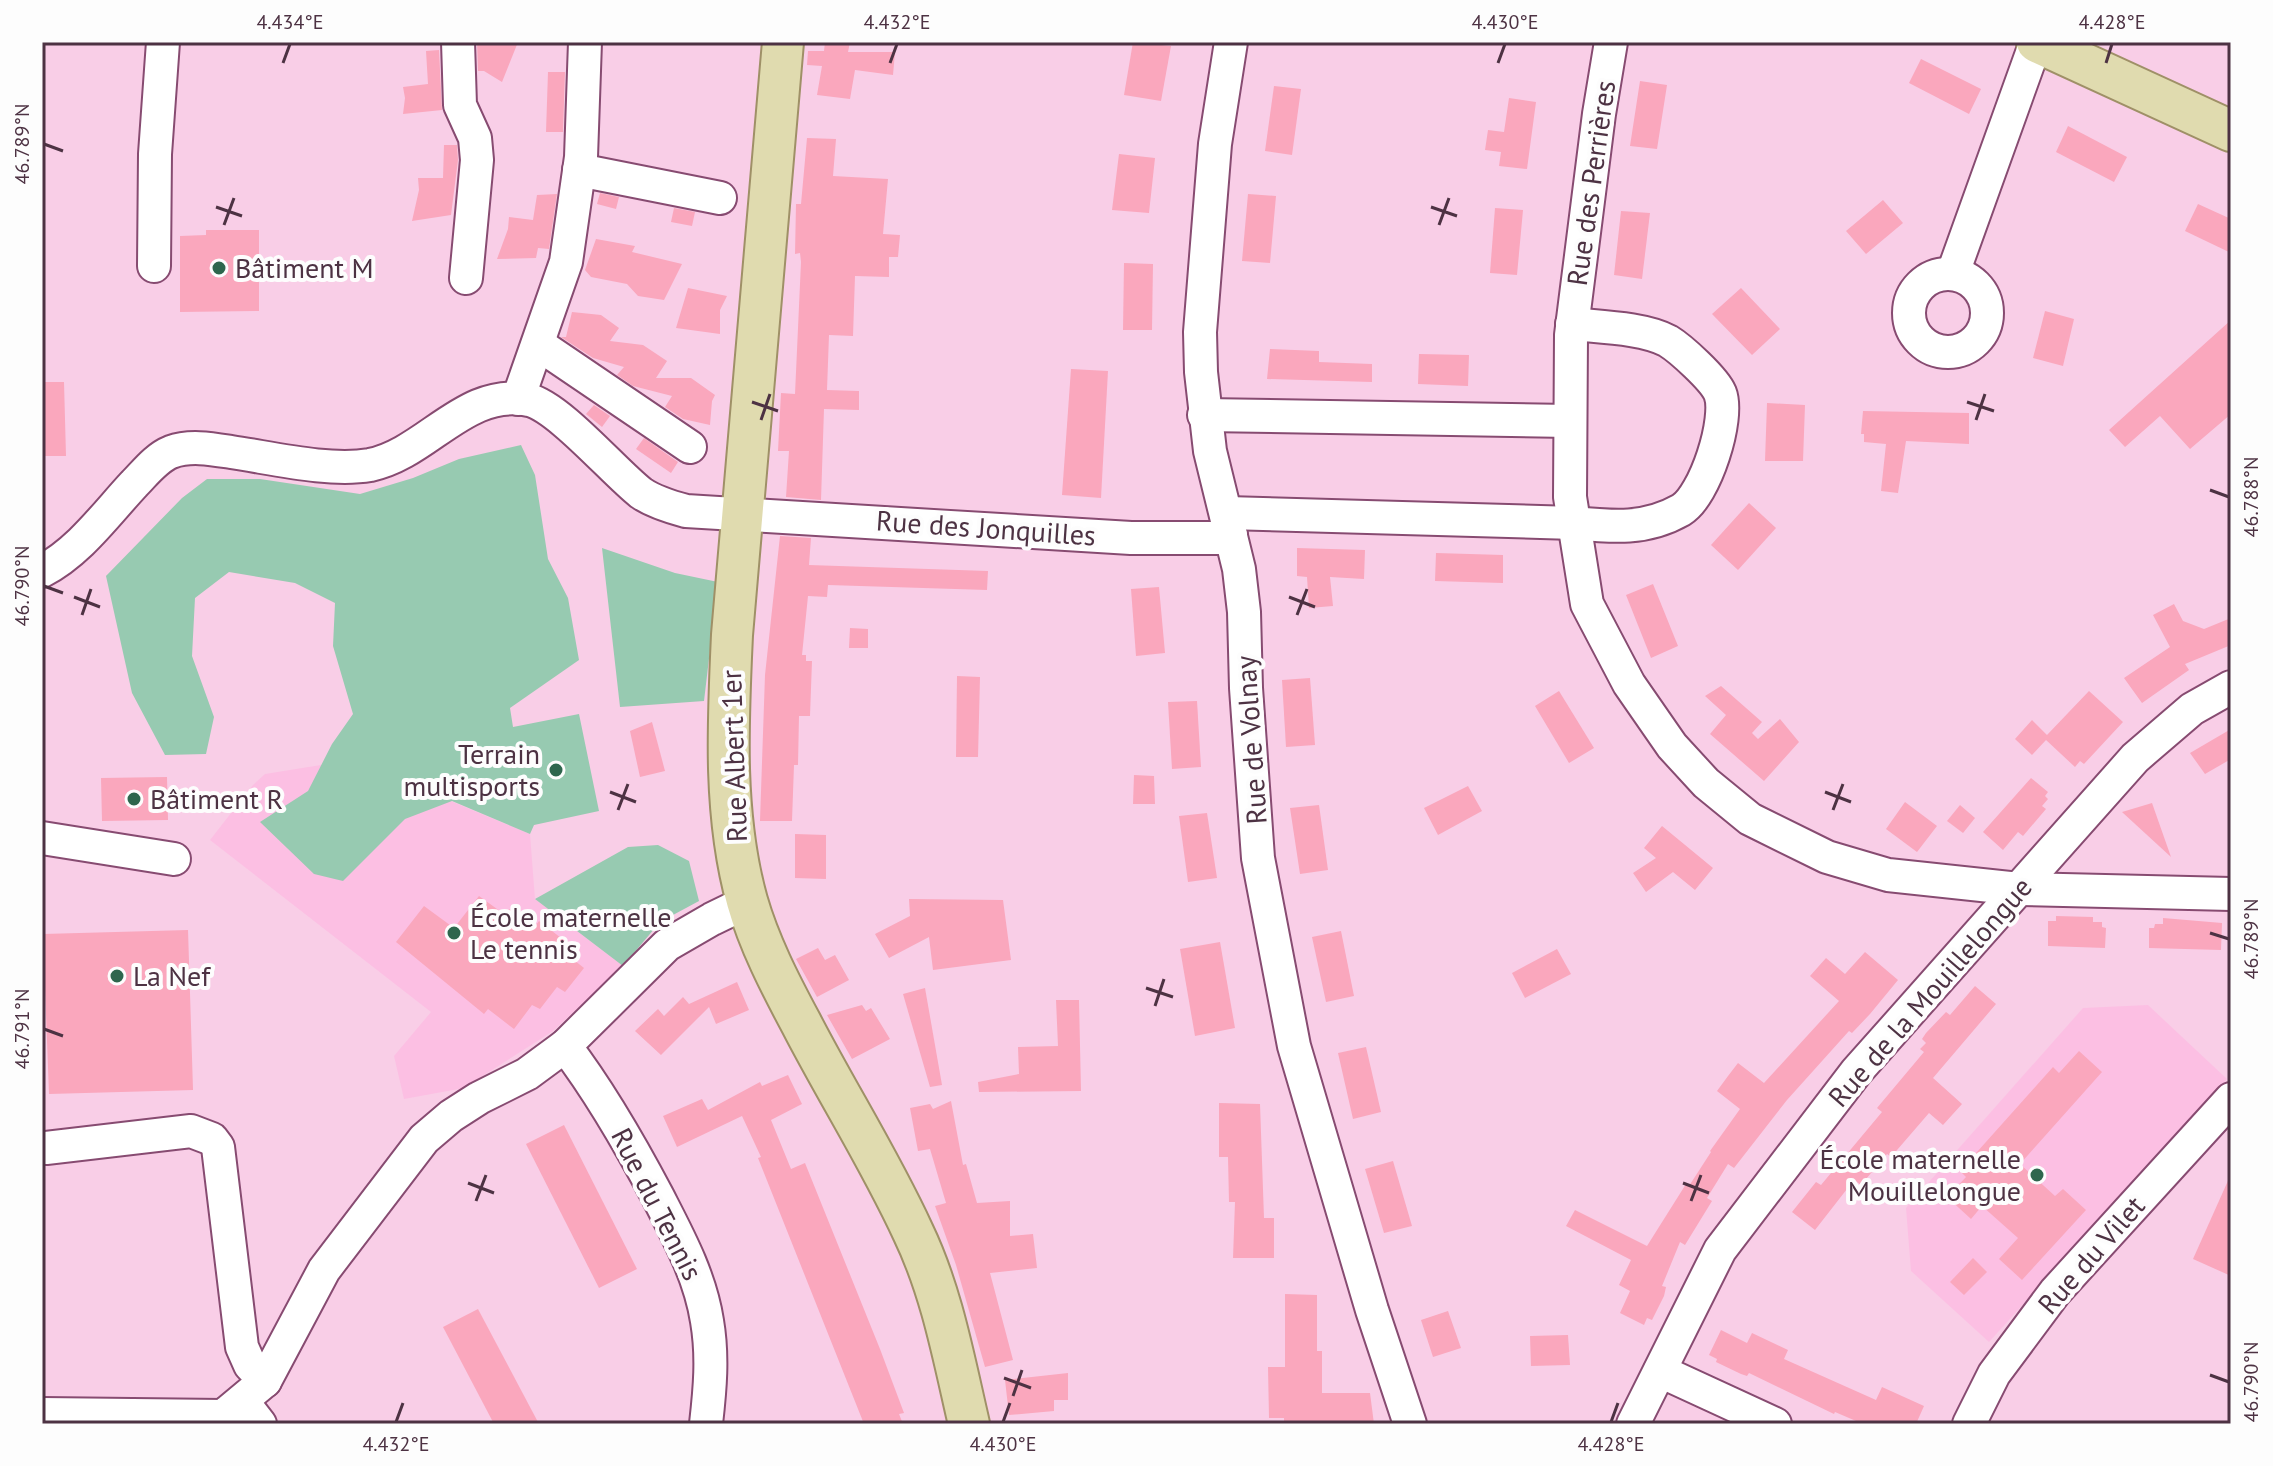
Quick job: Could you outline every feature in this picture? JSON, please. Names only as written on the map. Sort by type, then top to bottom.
[{"type":"main road","name":"Rue Albert 1er","points":[[783,42],[732,635],[729,722],[733,820],[747,902],[782,988],[915,1234],[950,1338],[969,1424]]},
{"type":"main road","points":[[2036,42],[2231,131]]},
{"type":"street","points":[[154,266],[155,154],[163,42]]},
{"type":"street","points":[[458,42],[460,105],[475,138],[477,160],[466,278]]},
{"type":"street","points":[[42,571],[75,549],[153,464],[171,453],[200,448],[320,464],[362,466],[396,456],[479,404],[499,398],[518,399],[566,262],[579,170],[585,42]]},
{"type":"street","name":"Rue de Volnay","points":[[1231,42],[1215,144],[1200,332],[1204,415],[1239,569],[1244,612],[1258,858],[1294,1046],[1372,1310],[1410,1424]]},
{"type":"street","name":"Rue des Perrières","points":[[1611,42],[1572,324],[1570,497],[1587,604],[1629,684],[1672,746],[1706,783],[1750,819],[1827,857],[1888,875],[2019,889],[2231,894]]},
{"type":"street","points":[[1953,273],[2036,42]]},
{"type":"street","points":[[579,170],[720,198]]},
{"type":"street","name":"Rue des Perrières","points":[[1572,324],[1628,331],[1666,340],[1692,359],[1720,393],[1720,433],[1710,466],[1685,508],[1658,522],[1622,528],[1574,523]]},
{"type":"street","points":[[538,344],[690,447]]},
{"type":"street","name":"Rue des Jonquilles","points":[[518,399],[533,401],[553,413],[644,495],[686,511],[1131,538],[1219,538],[1229,524],[1574,523]]},
{"type":"street","points":[[1204,415],[1570,421]]},
{"type":"street","name":"Rue de la Mouillelongue","points":[[1633,1424],[1720,1250],[1856,1072],[2135,758],[2192,709],[2231,687]]},
{"type":"street","points":[[42,838],[174,859]]},
{"type":"street","points":[[42,1414],[223,1416],[256,1403],[324,1270],[411,1152],[451,1116],[527,1074],[565,1046],[667,945],[747,902]]},
{"type":"street","name":"Rue du Tennis","points":[[565,1046],[624,1133],[691,1263],[701,1292],[711,1354],[706,1424]]},
{"type":"street","name":"Rue du Vilet","points":[[1969,1424],[1994,1374],[2055,1292],[2231,1099]]},
{"type":"street","points":[[46,1148],[191,1131],[212,1139],[218,1147],[242,1347],[250,1365],[256,1403]]},
{"type":"street","points":[[1660,1371],[1775,1424]]},
{"type":"shaded area","name":"École maternelle Le tennis","points":[[352,760],[530,834],[535,899],[623,966],[553,1031],[464,1088],[404,1099],[394,1056],[431,1012],[210,840],[265,774]]},
{"type":"shaded area","name":"École maternelle Mouillelongue","points":[[2148,1005],[2227,1079],[1989,1342],[1911,1271],[1906,1208],[2083,1008]]},
{"type":"green space","points":[[521,445],[535,475],[548,559],[568,598],[579,660],[510,708],[513,727],[579,714],[599,811],[534,825],[530,834],[452,801],[405,819],[343,881],[314,874],[260,822],[308,791],[332,744],[353,714],[333,646],[335,603],[295,583],[229,572],[195,598],[192,656],[214,717],[206,754],[165,755],[132,693],[106,576],[182,498],[207,479],[260,479],[360,494],[413,478],[459,459]]},
{"type":"green space","points":[[602,548],[675,573],[718,582],[704,701],[620,707]]},
{"type":"green space","points":[[658,845],[689,861],[699,901],[660,922],[623,966],[535,899],[628,847]]},
{"type":"building","points":[[477,42],[518,42],[502,82],[484,71],[478,71]]},
{"type":"building","points":[[825,42],[850,42],[848,52],[895,52],[893,75],[855,70],[850,99],[817,95],[822,66],[807,65],[808,51],[824,51]]},
{"type":"building","points":[[1133,42],[1171,46],[1161,101],[1124,95]]},
{"type":"building","points":[[439,50],[442,110],[403,114],[403,87],[428,84],[426,51]]},
{"type":"building","points":[[1921,59],[1981,89],[1969,114],[1909,83]]},
{"type":"building","points":[[548,72],[565,72],[563,132],[546,132]]},
{"type":"building","points":[[1640,81],[1667,85],[1657,149],[1630,146]]},
{"type":"building","points":[[1274,86],[1301,89],[1292,155],[1265,151]]},
{"type":"building","points":[[1509,98],[1536,102],[1527,169],[1499,166],[1501,152],[1485,150],[1488,130],[1504,132]]},
{"type":"building","points":[[2068,126],[2127,157],[2114,182],[2056,152]]},
{"type":"building","points":[[807,138],[836,139],[833,176],[888,179],[883,234],[900,235],[898,257],[889,257],[889,277],[855,276],[853,336],[829,335],[827,390],[859,391],[859,410],[824,409],[821,500],[786,497],[789,451],[778,451],[781,393],[795,394],[801,262],[800,253],[795,254],[796,204],[801,204]]},
{"type":"building","points":[[444,145],[457,145],[451,215],[412,221],[419,190],[418,178],[443,178]]},
{"type":"building","points":[[1119,154],[1155,158],[1149,213],[1112,210]]},
{"type":"building","points":[[600,193],[619,197],[616,209],[597,204]]},
{"type":"building","points":[[557,194],[549,249],[538,248],[536,258],[497,259],[509,217],[533,220],[537,195]]},
{"type":"building","points":[[1248,194],[1276,196],[1270,263],[1242,261]]},
{"type":"building","points":[[1883,200],[1903,223],[1866,254],[1846,231]]},
{"type":"building","points":[[2198,204],[2231,219],[2231,253],[2185,231]]},
{"type":"building","points":[[674,208],[695,212],[692,226],[671,222]]},
{"type":"building","points":[[1495,208],[1523,210],[1517,275],[1490,273]]},
{"type":"building","points":[[1621,211],[1650,213],[1642,279],[1614,275]]},
{"type":"building","name":"Bâtiment M","points":[[206,230],[259,230],[259,311],[180,312],[180,236],[206,235]]},
{"type":"building","points":[[596,239],[635,246],[632,252],[682,264],[664,300],[638,296],[627,284],[591,277],[585,270]]},
{"type":"building","points":[[1124,263],[1153,264],[1152,330],[1123,330]]},
{"type":"building","points":[[688,288],[727,296],[720,310],[720,334],[676,328]]},
{"type":"building","points":[[1741,288],[1780,329],[1752,355],[1712,314]]},
{"type":"building","points":[[2045,311],[2074,319],[2063,366],[2033,358]]},
{"type":"building","points":[[572,312],[601,315],[619,328],[610,341],[643,345],[667,361],[656,378],[691,378],[715,395],[710,425],[683,419],[665,407],[672,396],[633,386],[617,375],[624,367],[593,358],[561,337],[566,337]]},
{"type":"building","points":[[2231,320],[2231,414],[2190,449],[2160,416],[2125,447],[2109,430]]},
{"type":"building","points":[[1270,349],[1319,351],[1319,362],[1372,364],[1372,382],[1267,379]]},
{"type":"building","points":[[1419,354],[1469,355],[1468,386],[1418,384]]},
{"type":"building","points":[[1071,369],[1108,371],[1101,498],[1062,495]]},
{"type":"building","points":[[42,382],[64,382],[66,456],[42,456]]},
{"type":"building","points":[[1767,403],[1805,405],[1803,461],[1765,461]]},
{"type":"building","points":[[594,405],[610,416],[602,427],[586,414]]},
{"type":"building","points":[[1863,411],[1969,413],[1969,444],[1906,441],[1898,493],[1881,491],[1886,444],[1864,442],[1864,434],[1861,434]]},
{"type":"building","points":[[644,438],[678,462],[671,473],[636,449]]},
{"type":"building","points":[[1749,503],[1776,528],[1738,570],[1711,545]]},
{"type":"building","points":[[780,536],[811,538],[809,565],[988,571],[987,590],[828,585],[827,597],[808,596],[802,655],[806,655],[806,661],[812,661],[810,716],[799,716],[792,821],[760,821],[765,675]]},
{"type":"building","points":[[1297,548],[1365,550],[1364,579],[1330,577],[1333,606],[1309,608],[1307,577],[1297,576]]},
{"type":"building","points":[[1436,553],[1503,555],[1503,583],[1435,581]]},
{"type":"building","points":[[1653,584],[1678,646],[1651,658],[1626,595]]},
{"type":"building","points":[[1159,587],[1165,653],[1136,656],[1131,589]]},
{"type":"building","points":[[2174,604],[2183,621],[2204,629],[2231,618],[2231,645],[2185,664],[2189,670],[2142,703],[2124,678],[2170,647],[2153,615]]},
{"type":"building","points":[[850,628],[868,629],[868,648],[849,648]]},
{"type":"building","points":[[957,676],[980,677],[978,757],[956,757]]},
{"type":"building","points":[[1310,678],[1315,745],[1286,747],[1282,680]]},
{"type":"building","points":[[1721,686],[1762,722],[1752,733],[1758,739],[1780,719],[1799,742],[1764,781],[1710,734],[1726,715],[1705,696]]},
{"type":"building","points":[[1559,691],[1594,748],[1569,763],[1535,706]]},
{"type":"building","points":[[2089,691],[2123,722],[2084,764],[2080,761],[2075,767],[2046,740],[2032,755],[2015,739],[2032,720],[2047,735]]},
{"type":"building","points":[[1197,701],[1201,767],[1172,769],[1168,702]]},
{"type":"building","points":[[652,722],[665,771],[640,777],[630,731]]},
{"type":"building","points":[[2231,729],[2231,759],[2205,774],[2190,753]]},
{"type":"building","points":[[1134,775],[1154,776],[1155,804],[1133,804]]},
{"type":"building","name":"Bâtiment R","points":[[167,777],[168,820],[102,821],[101,778]]},
{"type":"building","points":[[2031,778],[2048,792],[2045,796],[2048,799],[2042,806],[2046,809],[2023,836],[2018,832],[2003,850],[1983,832]]},
{"type":"building","points":[[1468,786],[1482,811],[1438,835],[1424,808]]},
{"type":"building","points":[[1905,802],[1937,826],[1917,852],[1886,829]]},
{"type":"building","points":[[2152,803],[2171,857],[2122,812]]},
{"type":"building","points":[[1319,805],[1328,870],[1300,874],[1290,808]]},
{"type":"building","points":[[1960,805],[1975,818],[1963,833],[1947,821]]},
{"type":"building","points":[[1207,813],[1217,878],[1188,882],[1179,816]]},
{"type":"building","points":[[1662,826],[1713,868],[1695,890],[1673,872],[1646,892],[1633,873],[1656,858],[1644,848]]},
{"type":"building","points":[[795,834],[826,835],[826,879],[795,878]]},
{"type":"building","points":[[479,896],[504,914],[509,909],[534,928],[539,921],[565,941],[559,948],[584,968],[565,992],[557,987],[540,1009],[532,1005],[514,1029],[488,1009],[484,1014],[396,942],[424,906],[454,928]]},
{"type":"building","points":[[909,899],[1003,900],[1011,960],[933,970],[929,937],[889,958],[875,934],[910,916]]},
{"type":"building","points":[[2056,916],[2093,917],[2093,922],[2102,922],[2102,927],[2106,928],[2105,948],[2048,946],[2048,921],[2056,921]]},
{"type":"building","points":[[2163,918],[2222,923],[2221,950],[2149,948],[2149,928],[2163,924]]},
{"type":"building","name":"La Nef","points":[[188,930],[193,1090],[49,1094],[43,934]]},
{"type":"building","points":[[1341,931],[1354,996],[1326,1002],[1312,937]]},
{"type":"building","points":[[1220,942],[1235,1028],[1195,1036],[1180,949]]},
{"type":"building","points":[[818,948],[825,960],[835,955],[849,980],[817,997],[796,959]]},
{"type":"building","points":[[1557,949],[1571,974],[1525,998],[1512,973]]},
{"type":"building","points":[[1865,952],[1898,980],[1870,1014],[1852,1033],[1849,1031],[1787,1100],[1734,1168],[1728,1164],[1707,1198],[1712,1201],[1685,1245],[1680,1242],[1662,1286],[1666,1287],[1664,1296],[1652,1320],[1647,1318],[1644,1325],[1620,1313],[1630,1291],[1619,1285],[1631,1260],[1566,1226],[1575,1210],[1647,1246],[1686,1184],[1689,1186],[1740,1109],[1717,1091],[1728,1076],[1738,1063],[1764,1083],[1839,1001],[1810,976],[1826,958],[1845,974]]},
{"type":"building","points":[[737,982],[749,1010],[716,1024],[709,1007],[661,1055],[635,1031],[658,1009],[664,1016],[683,997],[689,1004]]},
{"type":"building","points":[[1975,986],[1996,1004],[1933,1078],[1962,1104],[1943,1125],[1929,1113],[1891,1157],[1887,1154],[1861,1185],[1854,1180],[1815,1230],[1792,1212],[1816,1182],[1821,1185],[1882,1112],[1877,1108],[1924,1052],[1920,1049],[1926,1043],[1922,1039],[1926,1033],[1946,1012],[1950,1015]]},
{"type":"building","points":[[925,988],[942,1085],[930,1087],[903,994]]},
{"type":"building","points":[[1056,1000],[1079,1000],[1081,1091],[979,1092],[978,1082],[1019,1074],[1018,1047],[1058,1046]]},
{"type":"building","points":[[862,1005],[866,1011],[871,1008],[890,1039],[852,1059],[827,1015]]},
{"type":"building","points":[[1366,1047],[1381,1112],[1353,1119],[1338,1053]]},
{"type":"building","points":[[2079,1051],[2102,1072],[2020,1164],[2055,1196],[2063,1189],[2086,1210],[2022,1280],[1999,1259],[2018,1238],[1982,1206],[1971,1219],[1947,1197],[1966,1177],[1960,1171],[2053,1067],[2059,1073]]},
{"type":"building","points":[[788,1075],[802,1104],[771,1120],[791,1169],[805,1163],[880,1349],[904,1413],[899,1414],[903,1424],[864,1424],[758,1158],[761,1157],[742,1116],[677,1147],[663,1116],[702,1099],[708,1110],[760,1082],[762,1086]]},
{"type":"building","points":[[951,1101],[963,1165],[966,1164],[977,1203],[1010,1201],[1010,1236],[1033,1234],[1037,1268],[990,1273],[1013,1360],[985,1367],[956,1265],[935,1206],[946,1203],[930,1149],[918,1151],[910,1108],[930,1104],[933,1109]]},
{"type":"building","points":[[1219,1103],[1260,1104],[1264,1218],[1274,1218],[1274,1258],[1233,1258],[1235,1202],[1229,1202],[1228,1157],[1219,1157]]},
{"type":"building","points":[[564,1125],[637,1269],[599,1288],[526,1144]]},
{"type":"building","points":[[1393,1161],[1412,1226],[1384,1233],[1365,1169]]},
{"type":"building","points":[[2231,1174],[2231,1276],[2193,1259]]},
{"type":"building","points":[[1973,1258],[1987,1272],[1964,1295],[1950,1282]]},
{"type":"building","points":[[1285,1294],[1317,1295],[1317,1351],[1322,1351],[1322,1393],[1370,1393],[1374,1424],[1284,1424],[1284,1418],[1269,1418],[1268,1367],[1285,1367]]},
{"type":"building","points":[[478,1309],[539,1424],[494,1424],[443,1327]]},
{"type":"building","points":[[1448,1311],[1461,1348],[1433,1357],[1421,1320]]},
{"type":"building","points":[[1721,1330],[1747,1343],[1752,1333],[1788,1350],[1784,1359],[1876,1400],[1882,1387],[1924,1406],[1916,1424],[1863,1424],[1834,1414],[1749,1373],[1747,1376],[1741,1374],[1716,1362],[1717,1359],[1709,1355]]},
{"type":"building","points":[[1568,1335],[1570,1365],[1531,1366],[1530,1336]]},
{"type":"building","points":[[1068,1373],[1068,1400],[1054,1400],[1054,1411],[1009,1415],[1005,1380]]},
{"type":"place","name":"Bâtiment M","points":[[219,268]]},
{"type":"place","name":"Terrain multisports","points":[[556,770]]},
{"type":"place","name":"Bâtiment R","points":[[134,799]]},
{"type":"place","name":"École maternelle Le tennis","points":[[454,933]]},
{"type":"place","name":"La Nef","points":[[117,976]]},
{"type":"place","name":"École maternelle Mouillelongue","points":[[2037,1175]]}]
